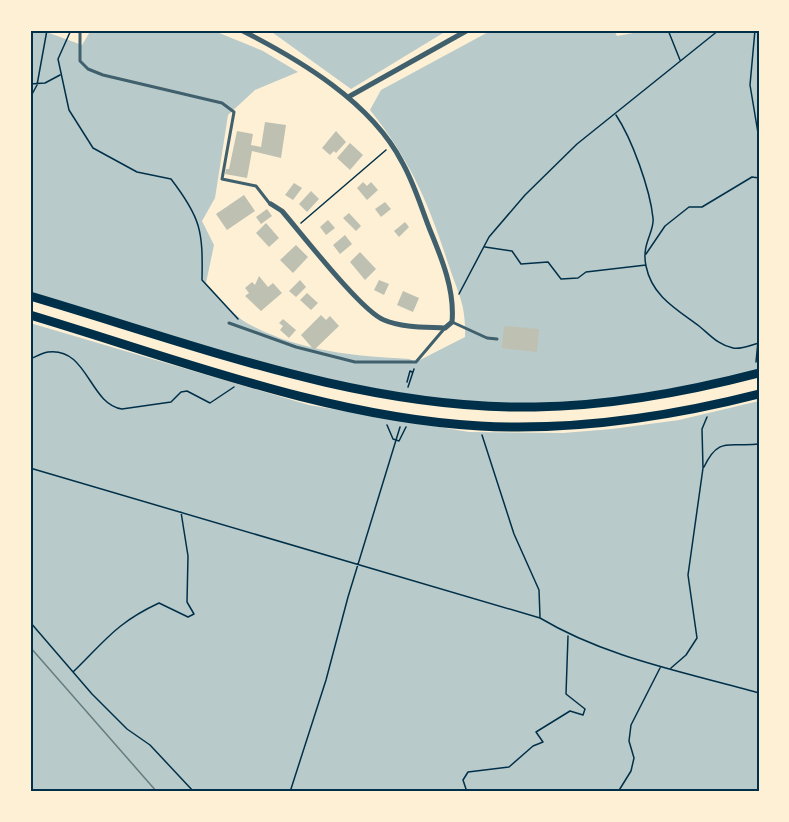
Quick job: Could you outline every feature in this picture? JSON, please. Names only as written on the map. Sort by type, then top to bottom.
[{"type":"main road","points":[[30,296],[285,372],[356,388],[461,404],[535,407],[656,396],[759,372]]},
{"type":"main road","points":[[30,315],[280,390],[332,403],[414,418],[479,426],[536,426],[591,422],[717,405],[759,393]]},
{"type":"street","points":[[242,30],[350,96],[392,145],[403,162],[440,254],[454,304],[452,322],[445,328],[408,326],[383,320],[366,307],[282,211],[271,204]]},
{"type":"street","points":[[350,96],[468,30]]},
{"type":"lane","points":[[80,30],[80,61],[88,69],[103,75],[222,103],[234,112],[222,179],[256,186],[271,204]]},
{"type":"lane","points":[[452,322],[487,338],[496,339]]},
{"type":"lane","points":[[229,323],[296,347],[355,362],[416,362],[445,328]]},
{"type":"path","points":[[30,98],[37,84],[47,30]]},
{"type":"path","points":[[71,30],[58,59],[69,110],[93,148],[137,172],[171,178],[189,203],[203,239],[202,280],[240,321]]},
{"type":"path","points":[[668,30],[680,60]]},
{"type":"path","points":[[454,304],[484,247],[525,195],[577,144],[719,30]]},
{"type":"path","points":[[755,30],[750,85],[759,139]]},
{"type":"path","points":[[30,84],[56,79],[61,74]]},
{"type":"path","points":[[615,114],[627,131],[645,183],[654,220],[645,244],[645,256],[646,266],[657,291],[673,310],[720,345],[736,349],[758,343]]},
{"type":"path","points":[[296,227],[392,145]]},
{"type":"path","points":[[645,256],[665,226],[689,207],[702,207],[752,177],[759,178]]},
{"type":"path","points":[[484,247],[512,251],[521,264],[548,262],[561,279],[578,278],[586,272],[646,266]]},
{"type":"path","points":[[756,362],[759,331]]},
{"type":"path","points":[[30,359],[48,352],[71,358],[78,362],[104,399],[115,408],[122,409],[171,402],[181,392],[188,391],[210,403],[238,384]]},
{"type":"path","points":[[407,382],[410,371],[412,373],[410,379]]},
{"type":"path","points":[[670,668],[686,655],[697,638],[688,575],[703,468],[702,429],[708,414],[717,405]]},
{"type":"path","points":[[385,419],[396,440]]},
{"type":"path","points":[[396,440],[399,441],[408,422]]},
{"type":"path","points":[[290,792],[326,680],[400,424]]},
{"type":"path","points":[[479,426],[521,555],[527,560],[530,573],[539,590],[540,618]]},
{"type":"path","points":[[703,468],[711,452],[722,444],[759,444]]},
{"type":"path","points":[[30,468],[540,618],[568,635],[660,667],[759,693]]},
{"type":"path","points":[[73,672],[111,632],[130,616],[159,603],[188,617],[194,614],[187,602],[188,556],[180,512]]},
{"type":"path","points":[[30,622],[127,729],[150,745],[194,792]]},
{"type":"path","points":[[466,792],[464,780],[468,772],[509,767],[533,746],[543,742],[536,732],[546,723],[570,711],[583,715],[585,709],[582,704],[566,694],[568,635]]},
{"type":"path","points":[[618,792],[632,771],[634,758],[629,741],[631,725],[660,667]]},
{"type":"shaded area","points":[[30,30],[41,30],[82,45],[91,30],[212,30],[263,51],[298,72],[255,90],[228,115],[215,198],[202,221],[214,245],[206,283],[245,322],[284,340],[346,354],[409,359],[416,362],[465,337],[464,316],[461,300],[426,202],[408,166],[370,110],[381,90],[492,30],[614,30],[617,36],[649,30],[759,30],[759,373],[589,403],[461,404],[285,372],[30,296]]},
{"type":"shaded area","points":[[269,30],[448,30],[351,89]]},
{"type":"shaded area","points":[[30,323],[309,405],[469,432],[563,433],[612,429],[679,420],[759,401],[759,792],[30,792]]},
{"type":"building","points":[[265,122],[286,125],[281,158],[252,151],[247,178],[225,174],[226,169],[229,169],[237,131],[253,134],[251,145],[261,147]]},
{"type":"building","points":[[336,131],[346,142],[336,153],[334,151],[330,155],[322,148]]},
{"type":"building","points":[[350,143],[363,155],[350,170],[337,158]]},
{"type":"building","points":[[363,182],[367,186],[371,182],[378,190],[367,200],[357,188]]},
{"type":"building","points":[[294,183],[302,188],[293,200],[285,195]]},
{"type":"building","points":[[311,191],[319,199],[307,212],[299,204]]},
{"type":"building","points":[[244,195],[255,211],[227,230],[216,214]]},
{"type":"building","points":[[385,202],[391,209],[381,217],[375,209]]},
{"type":"building","points":[[267,209],[272,216],[261,224],[256,217]]},
{"type":"building","points":[[349,213],[361,226],[356,231],[343,218]]},
{"type":"building","points":[[328,220],[335,228],[326,235],[320,227]]},
{"type":"building","points":[[405,222],[409,227],[399,237],[394,231]]},
{"type":"building","points":[[266,223],[279,238],[269,247],[256,233]]},
{"type":"building","points":[[345,235],[352,244],[340,254],[333,245]]},
{"type":"building","points":[[296,245],[308,257],[293,273],[280,260]]},
{"type":"building","points":[[360,252],[376,269],[365,280],[350,262]]},
{"type":"building","points":[[259,276],[268,287],[273,283],[282,293],[261,311],[245,296],[249,293],[245,288],[252,282],[255,285]]},
{"type":"building","points":[[300,280],[306,287],[296,297],[289,291]]},
{"type":"building","points":[[379,280],[389,284],[384,295],[374,290]]},
{"type":"building","points":[[403,291],[419,298],[413,312],[397,305]]},
{"type":"building","points":[[307,293],[318,303],[311,310],[300,300]]},
{"type":"building","points":[[321,315],[326,320],[330,316],[339,326],[314,350],[301,335]]},
{"type":"building","points":[[283,319],[296,330],[289,338],[280,330],[283,326],[279,323]]},
{"type":"building","points":[[504,326],[539,329],[537,352],[502,348]]},
{"type":"tram line","points":[[30,647],[157,792]]}]
